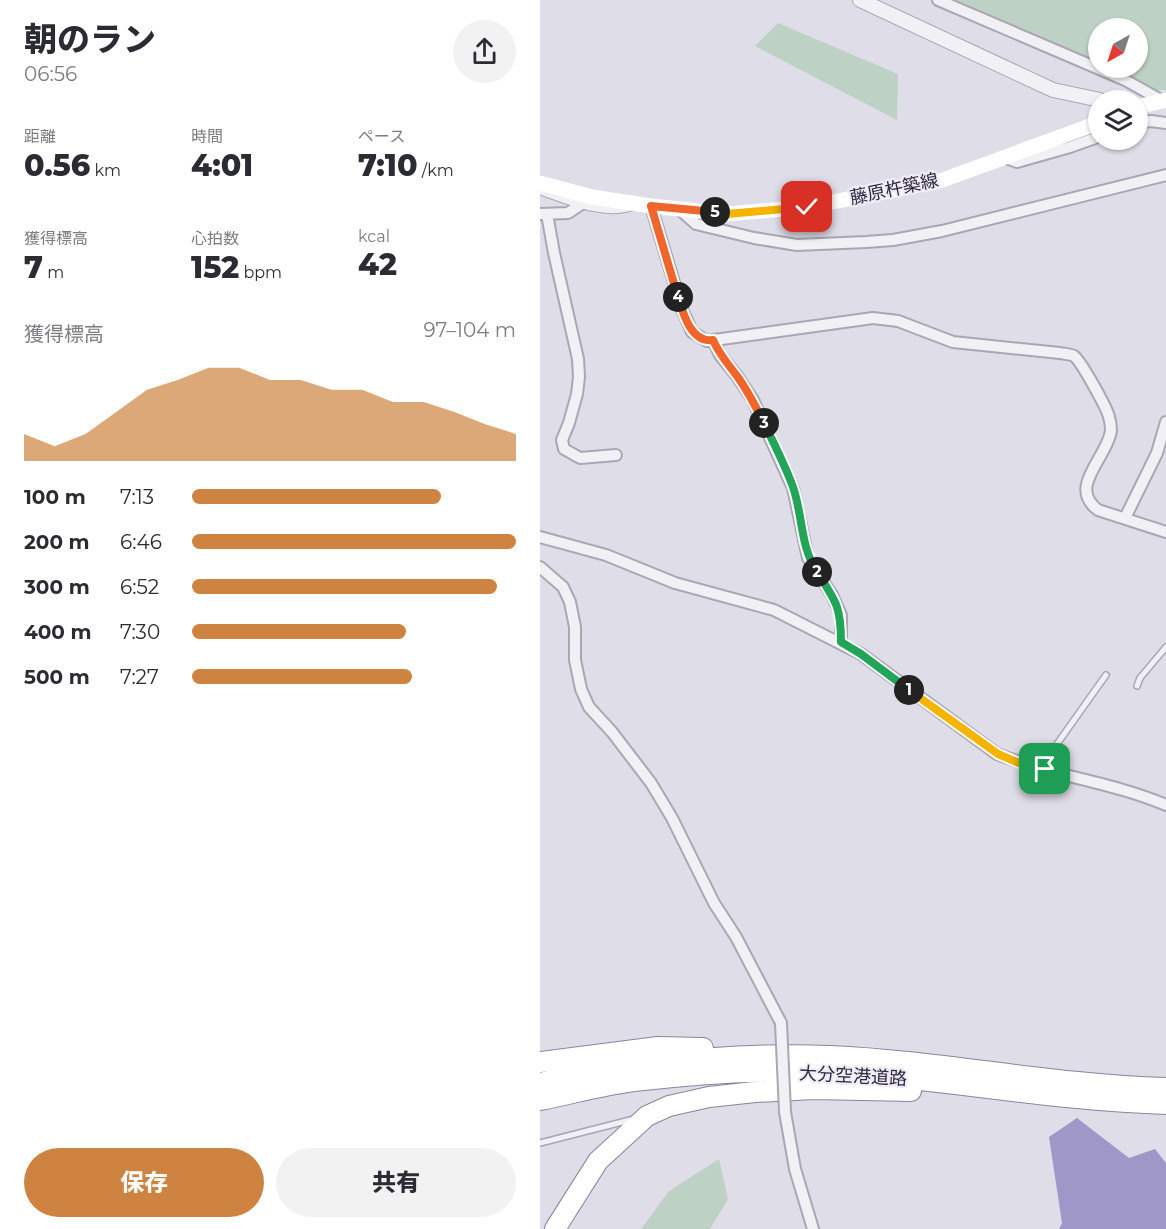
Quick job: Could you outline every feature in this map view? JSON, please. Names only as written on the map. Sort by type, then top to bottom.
[{"type":"highway","points":[[540,1062],[658,1047],[807,1047],[933,1065]]},
{"type":"highway","name":"大分空港道路","points":[[540,1100],[598,1080],[697,1059],[790,1055],[832,1056],[933,1065],[1060,1081],[1166,1088]]},
{"type":"highway","name":"大分空港道路","points":[[540,1083],[598,1080],[633,1082],[748,1072],[842,1073],[1036,1094],[1166,1104]]},
{"type":"highway","points":[[555,1229],[598,1161],[647,1116],[669,1106],[709,1098],[790,1090],[1036,1094]]},
{"type":"main road","points":[[1148,104],[1163,100]]},
{"type":"main road","name":"藤原杵築線","points":[[540,183],[587,201],[727,214],[807,207],[940,181],[1088,127]]},
{"type":"street","points":[[860,0],[1053,90],[1088,97]]},
{"type":"street","points":[[938,0],[1125,80],[1163,100]]},
{"type":"street","points":[[1148,118],[1151,121]]},
{"type":"street","points":[[1148,121],[1166,123]]},
{"type":"street","points":[[1006,158],[1017,162],[1088,141]]},
{"type":"street","points":[[678,209],[696,224],[732,234],[797,245],[875,241],[942,231],[1166,175]]},
{"type":"street","points":[[540,190],[587,201]]},
{"type":"street","points":[[587,201],[568,213],[544,214],[578,359],[577,394],[562,440],[564,449],[580,458],[616,455]]},
{"type":"street","points":[[643,205],[692,332],[707,341],[873,318],[898,321],[953,342],[1060,352],[1073,356],[1080,363],[1104,406],[1109,417],[1111,431],[1106,446],[1089,478],[1085,494],[1089,504],[1098,510],[1166,532]]},
{"type":"street","points":[[713,340],[720,355],[753,400],[793,488],[808,558],[832,595],[841,615],[841,642]]},
{"type":"street","points":[[1125,518],[1157,453],[1166,422]]},
{"type":"street","points":[[540,537],[606,555],[675,583],[774,610],[861,654],[998,754],[1019,763],[1133,793],[1166,805]]},
{"type":"street","points":[[540,567],[563,587],[570,603],[575,627],[575,660],[581,689],[590,707],[651,783],[781,1023],[785,1112],[795,1169],[813,1229]]},
{"type":"lane","points":[[1137,686],[1140,678],[1166,648]]},
{"type":"lane","points":[[1040,768],[1106,675]]},
{"type":"lane","points":[[540,1143],[647,1116]]},
{"type":"green space","points":[[946,0],[1166,0],[1166,90],[1153,90],[1126,78],[1148,78],[1148,18],[1088,18],[1088,61]]},
{"type":"green space","points":[[778,23],[898,74],[897,120],[755,46]]},
{"type":"green space","points":[[719,1159],[728,1199],[710,1229],[641,1229],[669,1191]]},
{"type":"shaded area","points":[[1077,1118],[1129,1158],[1155,1149],[1166,1163],[1166,1229],[1059,1229],[1062,1223],[1049,1137]]},
{"type":"route","points":[[807,207],[727,214],[651,206],[682,309],[692,332],[707,341],[713,340],[720,355],[753,400],[779,454],[793,488],[808,558],[832,595],[841,615],[841,642],[861,654],[998,754],[1019,763],[1045,769]]}]
